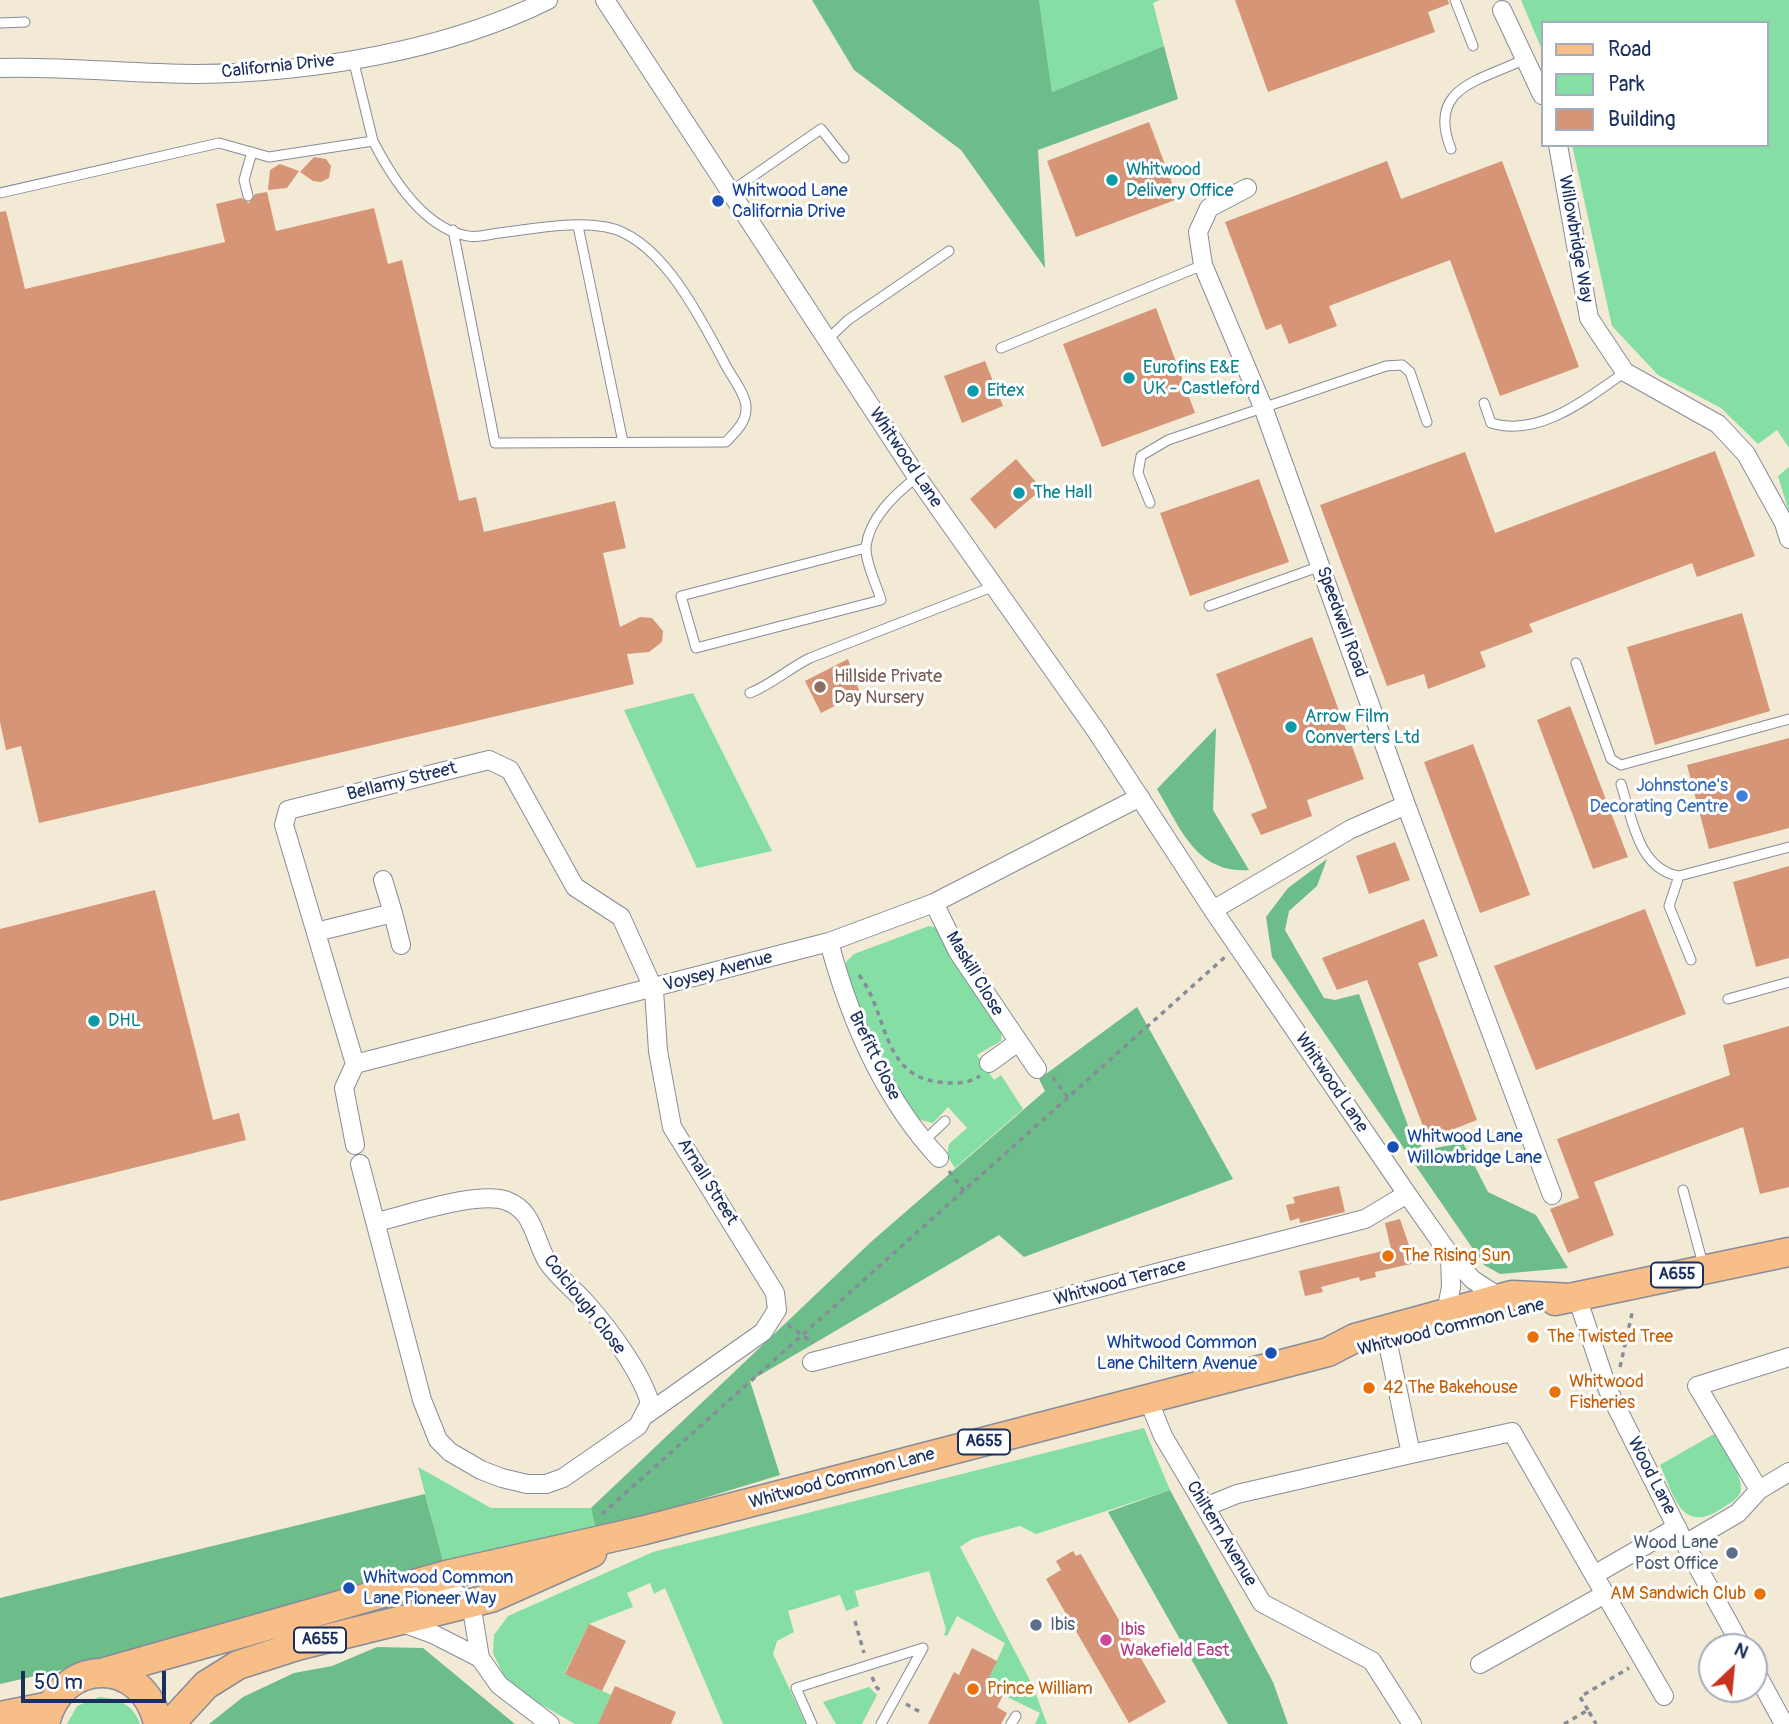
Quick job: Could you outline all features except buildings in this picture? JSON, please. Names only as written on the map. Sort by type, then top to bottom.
[{"type":"main road","name":"Whitwood Common Lane","points":[[105,1672],[546,1550],[641,1531],[1328,1352],[1355,1338],[1446,1313],[1575,1297],[1783,1253]]},
{"type":"main road","name":"Whitwood Common Lane","points":[[1328,1352],[1347,1355],[1388,1344],[1492,1306]]},
{"type":"main road","name":"Whitwood Common Lane","points":[[170,1724],[206,1685],[238,1665],[297,1646],[400,1622],[478,1610],[641,1531]]},
{"type":"main road","name":"A655","points":[[0,1716],[48,1715],[59,1691],[72,1680],[105,1672]]},
{"type":"main road","points":[[105,1672],[125,1677],[141,1688],[152,1704],[158,1724]]},
{"type":"street","name":"California Drive","points":[[0,68],[211,73],[298,67],[353,59],[497,22],[548,0]]},
{"type":"street","name":"Whitwood Lane","points":[[605,0],[917,477],[1140,797],[1237,946],[1407,1195],[1450,1255],[1492,1306]]},
{"type":"street","points":[[1500,5],[1540,91]]},
{"type":"street","name":"Willowbridge Way","points":[[1558,147],[1589,318],[1625,372],[1718,424],[1746,454],[1784,523],[1789,539]]},
{"type":"street","name":"Speedwell Road","points":[[1247,188],[1209,208],[1198,232],[1203,265],[1263,407],[1406,805],[1552,1195]]},
{"type":"street","name":"Bellamy Street","points":[[355,1065],[284,825],[288,810],[489,760],[510,770],[575,887],[621,917],[654,990]]},
{"type":"street","name":"Voysey Avenue","points":[[355,1065],[654,990],[829,942],[934,903],[1140,797]]},
{"type":"street","points":[[1213,910],[1351,829],[1406,805]]},
{"type":"street","points":[[383,880],[401,945]]},
{"type":"street","name":"Maskill Close","points":[[934,903],[958,952],[1037,1069]]},
{"type":"street","points":[[316,932],[393,913]]},
{"type":"street","name":"Brefitt Close","points":[[829,942],[836,970],[868,1050],[896,1102],[939,1158]]},
{"type":"street","name":"Arnall Street","points":[[647,1414],[763,1332],[776,1310],[775,1293],[672,1127],[658,1051],[654,990]]},
{"type":"street","points":[[989,1063],[1018,1042]]},
{"type":"street","points":[[355,1065],[344,1088],[355,1145]]},
{"type":"street","points":[[360,1164],[422,1400],[438,1440],[450,1452],[481,1470],[502,1478],[527,1484],[546,1484],[563,1478],[638,1426],[647,1414]]},
{"type":"street","name":"Whitwood Terrace","points":[[819,1356],[1364,1219],[1407,1195]]},
{"type":"street","name":"Colclough Close","points":[[376,1222],[472,1200],[505,1200],[518,1206],[526,1212],[548,1262],[589,1306],[645,1385],[650,1403],[647,1414]]},
{"type":"street","points":[[1446,1313],[1451,1284],[1450,1255]]},
{"type":"street","points":[[1451,1284],[1492,1306]]},
{"type":"street","name":"Wood Lane","points":[[1575,1297],[1608,1390],[1685,1544],[1734,1633]]},
{"type":"street","points":[[1388,1344],[1411,1454]]},
{"type":"street","points":[[1759,1490],[1697,1386],[1789,1357]]},
{"type":"street","name":"Chiltern Avenue","points":[[1148,1399],[1163,1436],[1262,1603],[1372,1661],[1412,1724]]},
{"type":"street","points":[[1205,1507],[1237,1494],[1512,1432],[1664,1696]]},
{"type":"street","points":[[1685,1544],[1738,1513],[1759,1490],[1789,1472]]},
{"type":"street","points":[[1594,1574],[1677,1527]]},
{"type":"street","points":[[412,1587],[450,1590],[478,1610],[480,1658]]},
{"type":"street","points":[[1480,1664],[1605,1594]]},
{"type":"street","points":[[400,1622],[433,1634],[480,1658],[499,1685],[550,1724]]},
{"type":"street","points":[[1768,1695],[1784,1724]]},
{"type":"lane","points":[[1455,0],[1473,46]]},
{"type":"lane","points":[[0,23],[25,22]]},
{"type":"lane","points":[[353,59],[373,141],[391,177],[411,201],[437,222],[468,236],[578,226],[606,227],[624,233],[666,269],[699,316],[746,402],[743,423],[726,442],[495,443],[453,230]]},
{"type":"lane","points":[[1451,149],[1443,129],[1444,110],[1452,94],[1525,59]]},
{"type":"lane","points":[[730,192],[821,129],[844,158]]},
{"type":"lane","points":[[0,194],[219,143],[269,157],[373,141]]},
{"type":"lane","points":[[248,196],[244,180],[252,152]]},
{"type":"lane","points":[[578,226],[623,442]]},
{"type":"lane","points":[[827,340],[848,320],[949,251]]},
{"type":"lane","points":[[1001,348],[1203,265]]},
{"type":"lane","points":[[1150,503],[1138,472],[1141,456],[1168,440],[1386,366],[1402,365],[1410,372],[1427,422]]},
{"type":"lane","points":[[1484,402],[1491,423],[1510,429],[1574,409],[1625,372]]},
{"type":"lane","points":[[866,548],[681,596],[696,648],[881,600],[866,548],[880,514],[894,495],[917,477]]},
{"type":"lane","points":[[1209,606],[1321,566]]},
{"type":"lane","points":[[750,693],[772,684],[789,668],[810,658],[992,587]]},
{"type":"lane","points":[[1576,663],[1611,759],[1621,765],[1789,719]]},
{"type":"lane","points":[[1621,784],[1645,854],[1655,867],[1679,876],[1789,847]]},
{"type":"lane","points":[[1679,876],[1669,906],[1691,960]]},
{"type":"lane","points":[[1728,999],[1789,982]]},
{"type":"lane","points":[[924,1141],[945,1121]]},
{"type":"lane","points":[[1683,1190],[1704,1270]]},
{"type":"lane","points":[[812,1724],[796,1688],[923,1648],[881,1724]]},
{"type":"path","points":[[598,1518],[1237,946]]},
{"type":"path","points":[[836,970],[846,969],[862,979],[892,1050],[911,1073],[931,1081],[962,1082],[984,1074],[989,1063]]},
{"type":"path","points":[[1037,1069],[1047,1069],[1068,1098]]},
{"type":"path","points":[[939,1158],[964,1191]]},
{"type":"path","points":[[1608,1390],[1619,1373],[1639,1284]]},
{"type":"path","points":[[804,1334],[819,1356]]},
{"type":"path","points":[[1596,1724],[1580,1697],[1643,1660]]},
{"type":"path","points":[[1564,1724],[1588,1710]]},
{"type":"green space","points":[[812,0],[1039,0],[1052,92],[1164,46],[1178,99],[1038,150],[1045,268],[961,150],[854,70]]},
{"type":"green space","points":[[1039,0],[1160,0],[1153,3],[1164,46],[1052,92]]},
{"type":"green space","points":[[1521,0],[1789,0],[1789,448],[1777,430],[1758,444],[1721,408],[1658,375],[1612,326],[1572,147],[1768,147],[1768,21],[1540,21],[1540,45]]},
{"type":"green space","points":[[1789,467],[1789,512],[1778,476]]},
{"type":"green space","points":[[693,693],[772,851],[697,868],[624,710]]},
{"type":"green space","points":[[1216,728],[1213,810],[1249,870],[1231,869],[1203,856],[1182,832],[1157,789]]},
{"type":"green space","points":[[1327,859],[1317,886],[1289,911],[1285,930],[1324,998],[1335,1000],[1359,994],[1410,1131],[1424,1150],[1463,1143],[1488,1192],[1536,1215],[1568,1268],[1500,1274],[1484,1265],[1272,957],[1266,917],[1288,888]]},
{"type":"green space","points":[[929,926],[937,928],[1002,1026],[1001,1041],[977,1055],[994,1080],[1001,1075],[1023,1109],[955,1168],[947,1156],[949,1144],[967,1128],[948,1107],[933,1123],[912,1118],[880,1064],[860,1022],[847,981],[846,962],[854,954]]},
{"type":"green space","points":[[1137,1007],[1233,1179],[1024,1257],[999,1235],[750,1381],[780,1475],[596,1531],[591,1508],[872,1241],[1045,1091],[1039,1079]]},
{"type":"green space","points":[[1144,1428],[1170,1490],[1036,1534],[1020,1526],[972,1539],[960,1547],[1033,1686],[1047,1724],[1035,1724],[1040,1713],[1003,1695],[1005,1691],[987,1682],[1005,1643],[957,1616],[947,1636],[944,1635],[946,1629],[929,1571],[855,1591],[859,1606],[846,1611],[840,1595],[788,1611],[794,1632],[777,1641],[773,1654],[806,1724],[723,1724],[665,1588],[654,1594],[650,1583],[627,1593],[633,1607],[589,1624],[565,1673],[611,1695],[599,1722],[604,1724],[575,1724],[523,1694],[504,1676],[493,1653],[494,1635],[508,1616],[653,1552]]},
{"type":"green space","points":[[1714,1434],[1735,1467],[1741,1491],[1733,1501],[1710,1515],[1689,1515],[1676,1500],[1660,1465]]},
{"type":"green space","points":[[418,1467],[491,1508],[591,1508],[596,1531],[444,1564]]},
{"type":"green space","points":[[1170,1490],[1273,1682],[1288,1724],[1228,1724],[1108,1512]]},
{"type":"green space","points":[[425,1494],[444,1564],[70,1668],[0,1684],[0,1598]]},
{"type":"green space","points":[[377,1647],[423,1648],[515,1724],[209,1724],[243,1697],[294,1673],[332,1666]]},
{"type":"green space","points":[[869,1687],[877,1695],[862,1724],[836,1724],[823,1702]]},
{"type":"green space","points":[[99,1697],[113,1699],[129,1707],[140,1724],[67,1724],[77,1706]]},
{"type":"place","name":"Whitwood Delivery Office","points":[[1112,180]]},
{"type":"place","name":"Whitwood Lane California Drive","points":[[718,201]]},
{"type":"place","name":"Eurofins E&E UK - Castleford","points":[[1129,378]]},
{"type":"place","name":"Eitex","points":[[973,391]]},
{"type":"place","name":"The Hall","points":[[1019,493]]},
{"type":"place","name":"Hillside Private Day Nursery","points":[[820,687]]},
{"type":"place","name":"Arrow Film Converters Ltd","points":[[1291,727]]},
{"type":"place","name":"Johnstone's Decorating Centre","points":[[1742,796]]},
{"type":"place","name":"DHL","points":[[94,1021]]},
{"type":"place","name":"Whitwood Lane Willowbridge Lane","points":[[1393,1147]]},
{"type":"place","name":"The Rising Sun","points":[[1388,1256]]},
{"type":"place","name":"The Twisted Tree","points":[[1533,1337]]},
{"type":"place","name":"Whitwood Common Lane Chiltern Avenue","points":[[1271,1353]]},
{"type":"place","name":"42 The Bakehouse","points":[[1369,1388]]},
{"type":"place","name":"Whitwood Fisheries","points":[[1555,1392]]},
{"type":"place","name":"Wood Lane Post Office","points":[[1732,1553]]},
{"type":"place","name":"Whitwood Common Lane Pioneer Way","points":[[349,1588]]},
{"type":"place","name":"AM Sandwich Club","points":[[1760,1594]]},
{"type":"place","name":"Ibis","points":[[1036,1625]]},
{"type":"place","name":"Ibis Wakefield East","points":[[1106,1640]]},
{"type":"place","name":"Prince William","points":[[973,1689]]}]
